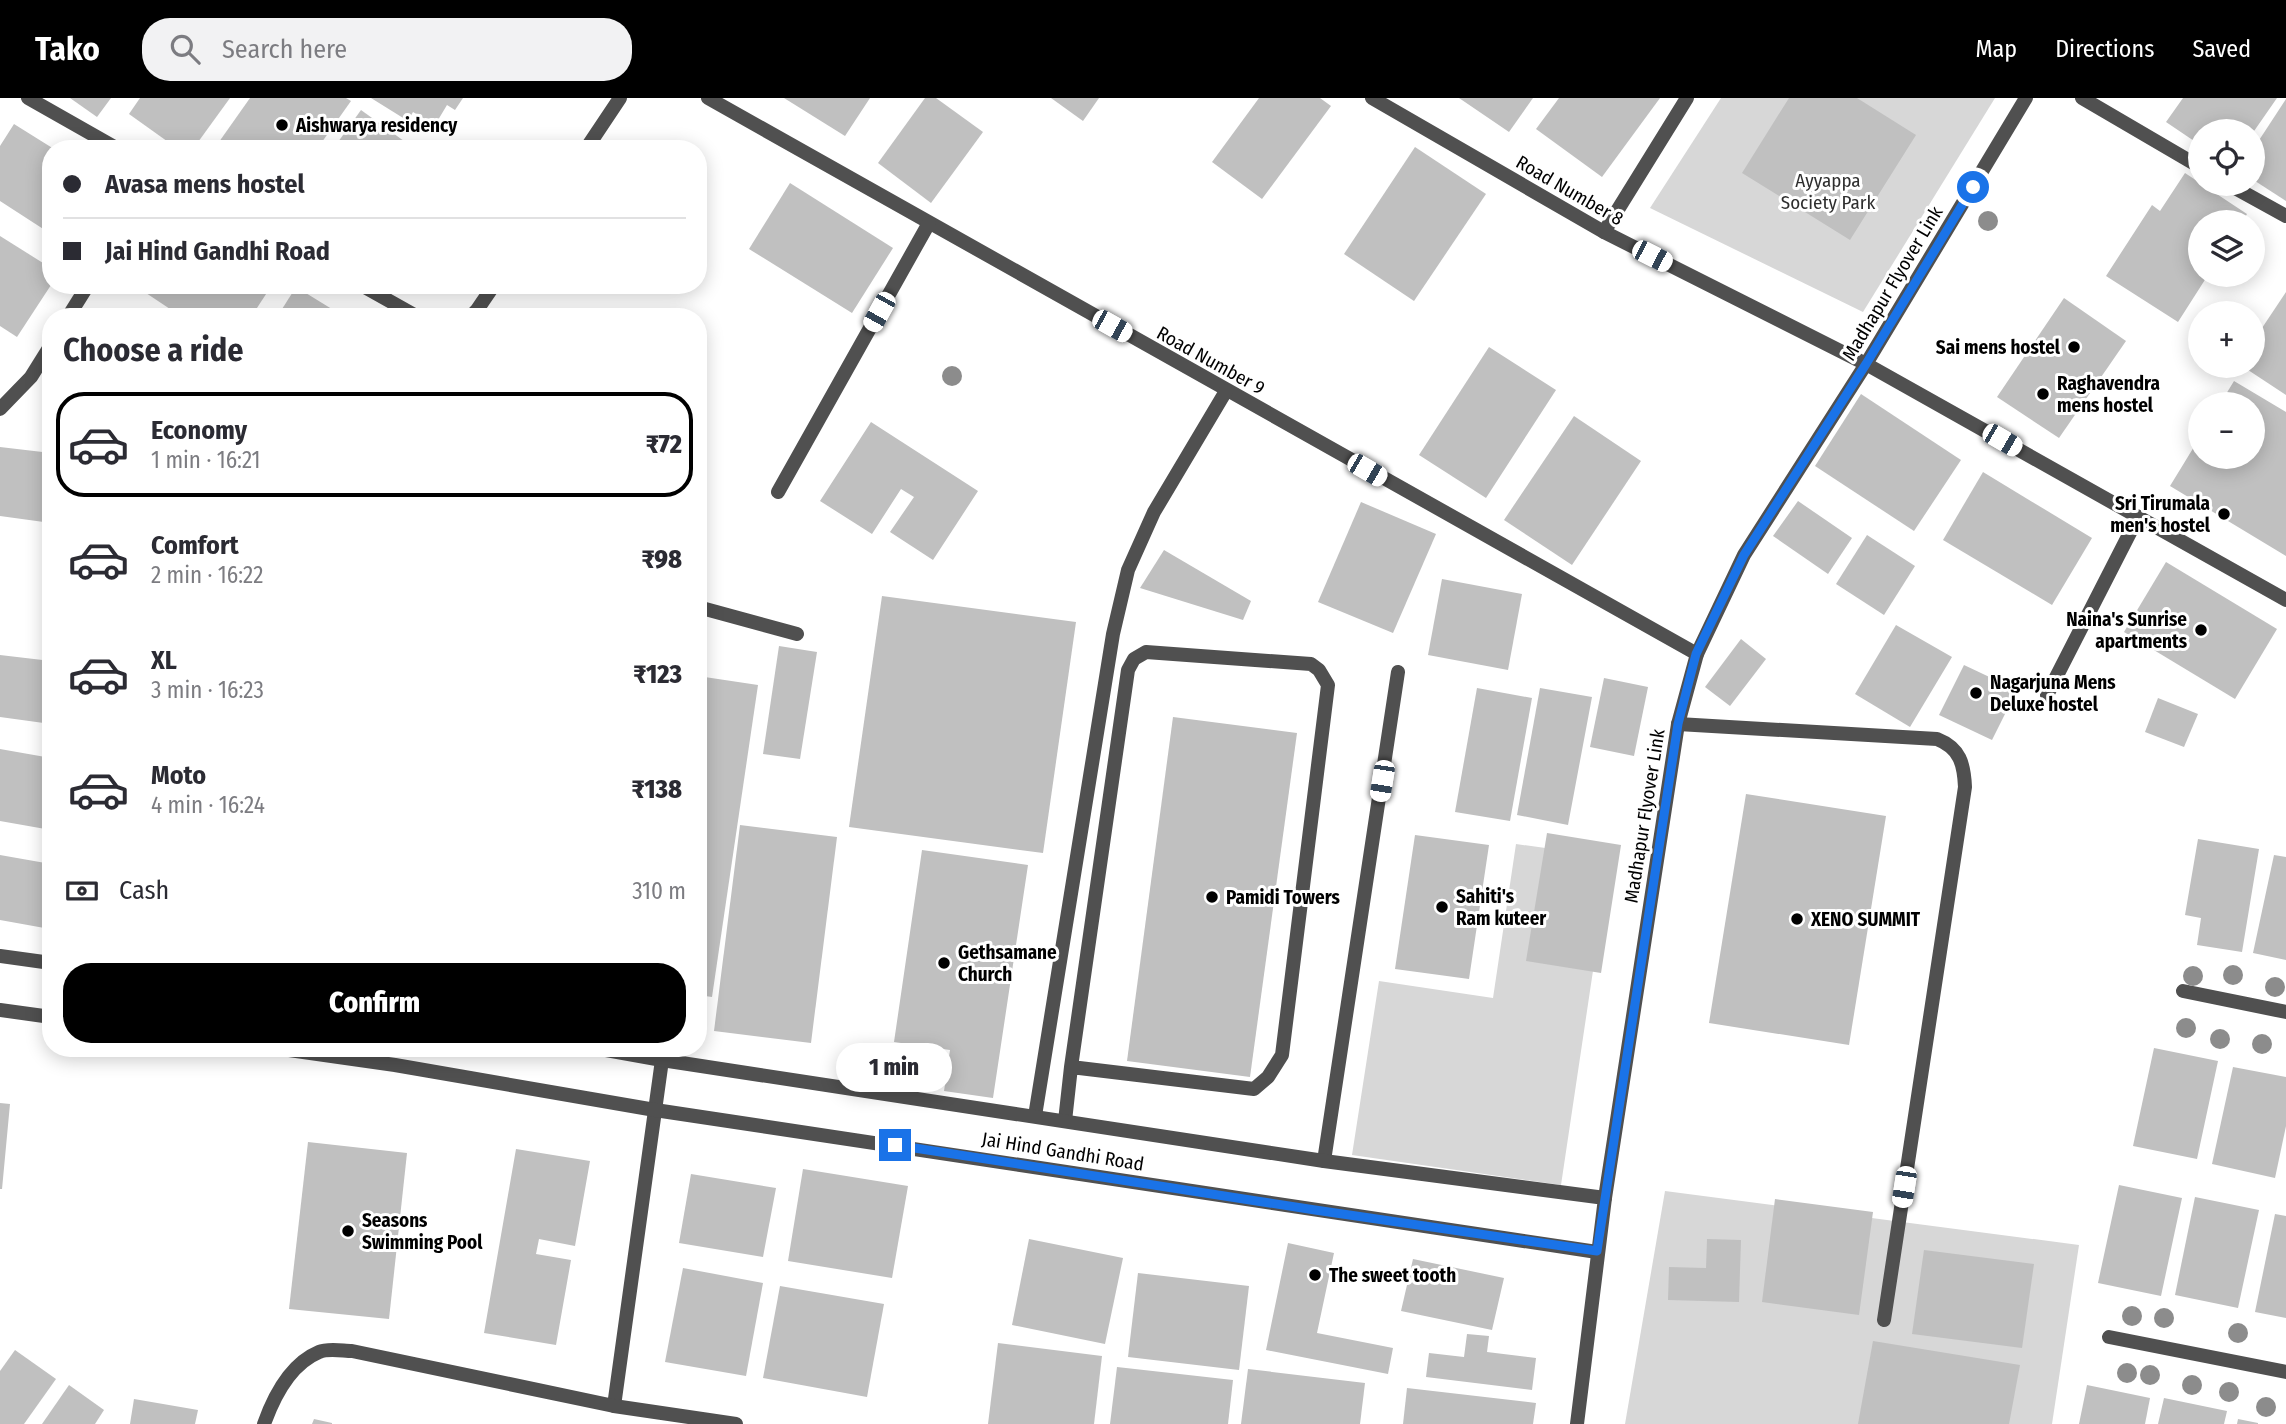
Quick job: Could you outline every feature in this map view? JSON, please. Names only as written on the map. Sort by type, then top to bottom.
[{"type":"street","points":[[28,98],[102,140]]},
{"type":"street","points":[[592,140],[620,98]]},
{"type":"street","name":"Road Number 9","points":[[708,98],[1696,654]]},
{"type":"street","name":"Road Number 8","points":[[1373,98],[1604,232],[1866,364],[2286,600]]},
{"type":"street","points":[[1604,232],[1687,98]]},
{"type":"street","name":"Madhapur Flyover Link","points":[[1577,1424],[1597,1251],[1678,724],[1696,654],[1744,555],[1866,364],[2026,98]]},
{"type":"street","points":[[2082,98],[2188,160]]},
{"type":"street","points":[[2250,196],[2286,216]]},
{"type":"street","points":[[778,492],[929,223]]},
{"type":"street","points":[[377,294],[402,308]]},
{"type":"street","points":[[0,409],[31,377],[42,359]]},
{"type":"street","points":[[1035,1116],[1113,634],[1128,570],[1154,512],[1226,391]]},
{"type":"street","points":[[2047,695],[2138,517]]},
{"type":"street","points":[[707,609],[797,634]]},
{"type":"street","points":[[1065,1121],[1071,1067],[1128,670],[1134,659],[1146,652],[1311,664],[1320,670],[1328,685],[1282,1055],[1268,1077],[1254,1089],[1071,1067]]},
{"type":"street","points":[[1108,669],[1128,670]]},
{"type":"street","points":[[1324,1161],[1398,672]]},
{"type":"street","points":[[1678,724],[1937,739],[1948,743],[1959,754],[1964,768],[1965,787],[1884,1320]]},
{"type":"street","points":[[0,956],[42,962]]},
{"type":"street","points":[[2183,991],[2286,1012]]},
{"type":"street","points":[[0,1010],[42,1016]]},
{"type":"street","name":"Jai Hind Gandhi Road","points":[[339,1057],[655,1110],[1597,1251]]},
{"type":"street","name":"Jai Hind Gandhi Road","points":[[645,1057],[1324,1161],[1605,1198]]},
{"type":"street","points":[[614,1406],[662,1060]]},
{"type":"street","points":[[2109,1337],[2286,1372]]},
{"type":"street","points":[[264,1424],[284,1380],[321,1351],[352,1351],[614,1406],[736,1424]]},
{"type":"green space","name":"Ayyappa Society Park","points":[[1721,98],[1995,98],[1863,312],[1650,208]]},
{"type":"green space","points":[[1516,844],[1610,857],[1561,1185],[1352,1155],[1379,981],[1493,998]]},
{"type":"green space","points":[[1665,1191],[2079,1245],[2052,1424],[1625,1424]]},
{"type":"building","points":[[70,98],[111,98],[97,117]]},
{"type":"building","points":[[140,98],[230,98],[200,140],[165,140],[129,114]]},
{"type":"building","name":"Aishwarya residency","points":[[250,98],[346,98],[351,101],[323,140],[220,140]]},
{"type":"building","points":[[371,98],[463,98],[455,110],[447,105],[435,125],[413,112],[408,121]]},
{"type":"building","points":[[784,98],[870,98],[845,136]]},
{"type":"building","points":[[925,98],[936,98],[983,132],[931,203],[878,163]]},
{"type":"building","points":[[1051,98],[1099,98],[1083,121]]},
{"type":"building","points":[[1259,98],[1320,98],[1331,106],[1262,199],[1212,162]]},
{"type":"building","points":[[1459,98],[1533,98],[1509,132]]},
{"type":"building","points":[[1559,98],[1660,98],[1602,177],[1536,129]]},
{"type":"building","points":[[1789,98],[1857,98],[1916,135],[1850,240],[1742,173]]},
{"type":"building","points":[[2183,98],[2277,98],[2262,119],[2188,119],[2188,137],[2166,122]]},
{"type":"building","points":[[2286,99],[2286,201],[2265,187],[2265,131]]},
{"type":"building","points":[[361,110],[403,140],[339,140]]},
{"type":"building","points":[[14,124],[42,142],[42,228],[0,201],[0,146]]},
{"type":"building","points":[[1415,147],[1486,194],[1414,301],[1344,254]]},
{"type":"building","points":[[2185,173],[2188,175],[2188,196],[2220,196],[2241,210],[2188,210],[2188,287],[2200,287],[2191,301],[2188,301],[2188,306],[2178,322],[2106,276],[2152,205],[2160,211]]},
{"type":"building","points":[[790,183],[893,248],[852,313],[749,249]]},
{"type":"building","points":[[0,236],[42,262],[42,294],[45,294],[17,337],[0,326]]},
{"type":"building","points":[[2286,292],[2286,395],[2260,378],[2265,378],[2265,324]]},
{"type":"building","points":[[148,294],[266,294],[257,308],[168,308]]},
{"type":"building","points":[[292,294],[307,294],[330,308],[283,308]]},
{"type":"building","points":[[2064,298],[2126,341],[2059,438],[1997,397]]},
{"type":"building","points":[[1489,347],[1556,390],[1486,498],[1419,455]]},
{"type":"building","points":[[2234,381],[2252,392],[2227,392]]},
{"type":"building","points":[[1861,394],[1961,460],[1914,531],[1815,466]]},
{"type":"building","points":[[2265,399],[2286,412],[2286,556],[2170,486],[2188,457],[2188,469],[2265,469]]},
{"type":"building","points":[[1574,416],[1641,461],[1572,565],[1504,520]]},
{"type":"building","points":[[871,422],[978,491],[933,560],[890,532],[914,497],[901,489],[872,534],[820,501]]},
{"type":"building","points":[[0,447],[42,452],[42,522],[0,516]]},
{"type":"building","points":[[1983,472],[2092,538],[2052,605],[1943,540]]},
{"type":"building","points":[[1798,501],[1852,538],[1828,574],[1773,536]]},
{"type":"building","points":[[1361,502],[1436,534],[1393,633],[1318,602]]},
{"type":"building","points":[[1867,535],[1915,566],[1884,615],[1836,584]]},
{"type":"building","points":[[1164,550],[1251,601],[1243,620],[1140,588]]},
{"type":"building","name":"Naina's Sunrise apartments","points":[[2166,562],[2277,629],[2235,699],[2124,632]]},
{"type":"building","points":[[1442,579],[1522,594],[1508,670],[1428,655]]},
{"type":"building","points":[[882,596],[1076,622],[1043,853],[849,827]]},
{"type":"building","points":[[1896,625],[1952,657],[1910,727],[1855,694]]},
{"type":"building","points":[[1741,639],[1766,659],[1730,706],[1705,687]]},
{"type":"building","points":[[779,646],[817,652],[800,759],[763,754]]},
{"type":"building","points":[[0,655],[42,660],[42,723],[0,717]]},
{"type":"building","points":[[1964,665],[2017,690],[1992,740],[1939,715]]},
{"type":"building","points":[[707,677],[758,685],[712,997],[707,996]]},
{"type":"building","points":[[1604,678],[1648,687],[1634,756],[1590,747]]},
{"type":"building","points":[[1477,688],[1532,698],[1510,821],[1455,812]]},
{"type":"building","points":[[1540,688],[1592,697],[1568,825],[1517,815]]},
{"type":"building","points":[[2158,698],[2198,714],[2184,747],[2145,732]]},
{"type":"building","name":"Pamidi Towers","points":[[1173,717],[1297,733],[1250,1077],[1127,1061]]},
{"type":"building","points":[[0,749],[42,756],[42,828],[0,821]]},
{"type":"building","name":"XENO SUMMIT","points":[[1746,794],[1886,816],[1849,1045],[1709,1023]]},
{"type":"building","points":[[740,825],[837,837],[811,1043],[714,1031]]},
{"type":"building","points":[[1547,833],[1621,845],[1601,973],[1526,961]]},
{"type":"building","name":"Sahiti's Ram kuteer","points":[[1415,835],[1489,845],[1469,979],[1395,969]]},
{"type":"building","points":[[2198,839],[2259,849],[2242,952],[2197,945],[2201,918],[2185,915]]},
{"type":"building","points":[[922,850],[1028,865],[993,1098],[944,1091],[950,1050],[894,1042]]},
{"type":"building","points":[[0,855],[42,862],[42,928],[0,920]]},
{"type":"building","points":[[2274,855],[2286,857],[2286,960],[2253,953]]},
{"type":"building","points":[[2154,1048],[2218,1061],[2197,1159],[2133,1146]]},
{"type":"building","points":[[2233,1067],[2286,1077],[2286,1126],[2275,1178],[2212,1164]]},
{"type":"building","points":[[0,1103],[10,1104],[2,1189],[0,1189]]},
{"type":"building","name":"Seasons Swimming Pool","points":[[308,1142],[407,1153],[389,1319],[289,1309]]},
{"type":"building","points":[[516,1149],[590,1161],[575,1246],[539,1239],[536,1254],[571,1260],[556,1345],[484,1333]]},
{"type":"building","points":[[803,1169],[908,1186],[892,1278],[788,1261]]},
{"type":"building","points":[[691,1174],[776,1188],[763,1257],[679,1243]]},
{"type":"building","points":[[2119,1185],[2182,1198],[2161,1296],[2098,1283]]},
{"type":"building","points":[[2195,1197],[2259,1210],[2238,1308],[2175,1295]]},
{"type":"building","points":[[1775,1199],[1873,1212],[1859,1315],[1762,1302]]},
{"type":"building","points":[[2275,1214],[2286,1216],[2286,1318],[2255,1312]]},
{"type":"building","points":[[1029,1239],[1123,1258],[1105,1344],[1012,1325]]},
{"type":"building","points":[[1707,1239],[1741,1240],[1739,1302],[1668,1300],[1669,1267],[1706,1268]]},
{"type":"building","points":[[1288,1243],[1334,1253],[1317,1333],[1393,1348],[1388,1374],[1266,1350]]},
{"type":"building","points":[[1924,1250],[2034,1264],[2022,1348],[1912,1334]]},
{"type":"building","points":[[1413,1259],[1504,1278],[1492,1330],[1401,1311]]},
{"type":"building","points":[[683,1268],[763,1283],[746,1376],[665,1362]]},
{"type":"building","points":[[1138,1273],[1249,1286],[1239,1370],[1128,1357]]},
{"type":"building","points":[[780,1286],[884,1304],[867,1397],[763,1378]]},
{"type":"building","points":[[1467,1334],[1489,1336],[1487,1352],[1536,1358],[1532,1390],[1426,1377],[1429,1353],[1464,1357]]},
{"type":"building","points":[[1873,1341],[2020,1365],[2009,1424],[1858,1424]]},
{"type":"building","points":[[998,1343],[1102,1356],[1094,1424],[988,1424]]},
{"type":"building","points":[[15,1350],[56,1379],[24,1424],[0,1424],[0,1371]]},
{"type":"building","points":[[1117,1367],[1233,1380],[1228,1424],[1110,1424]]},
{"type":"building","points":[[1248,1369],[1365,1383],[1360,1424],[1241,1424]]},
{"type":"building","points":[[69,1385],[104,1410],[95,1424],[42,1424]]},
{"type":"building","points":[[2087,1385],[2150,1398],[2145,1424],[2079,1424]]},
{"type":"building","points":[[1407,1388],[1536,1403],[1533,1424],[1403,1424]]},
{"type":"building","points":[[2164,1398],[2227,1411],[2224,1424],[2158,1424]]},
{"type":"building","points":[[134,1399],[198,1410],[195,1424],[130,1424]]},
{"type":"building","points":[[314,1419],[332,1423],[332,1424],[312,1424]]},
{"type":"building","points":[[2238,1419],[2258,1423],[2258,1424],[2237,1424]]},
{"type":"place","name":"Aishwarya residency","points":[[282,125]]},
{"type":"place","name":"Sai mens hostel","points":[[2074,347]]},
{"type":"place","name":"Raghavendra mens hostel","points":[[2043,394]]},
{"type":"place","name":"Sri Tirumala men's hostel","points":[[2224,514]]},
{"type":"place","name":"Naina's Sunrise apartments","points":[[2201,630]]},
{"type":"place","name":"Nagarjuna Mens Deluxe hostel","points":[[1976,693]]},
{"type":"place","name":"Pamidi Towers","points":[[1212,897]]},
{"type":"place","name":"Sahiti's Ram kuteer","points":[[1442,907]]},
{"type":"place","name":"XENO SUMMIT","points":[[1797,919]]},
{"type":"place","name":"Gethsamane Church","points":[[944,963]]},
{"type":"place","name":"Seasons Swimming Pool","points":[[348,1231]]},
{"type":"place","name":"The sweet tooth","points":[[1315,1275]]},
{"type":"route","points":[[895,1145],[1597,1251],[1678,724],[1696,654],[1744,555],[1866,364],[1973,187]]}]
